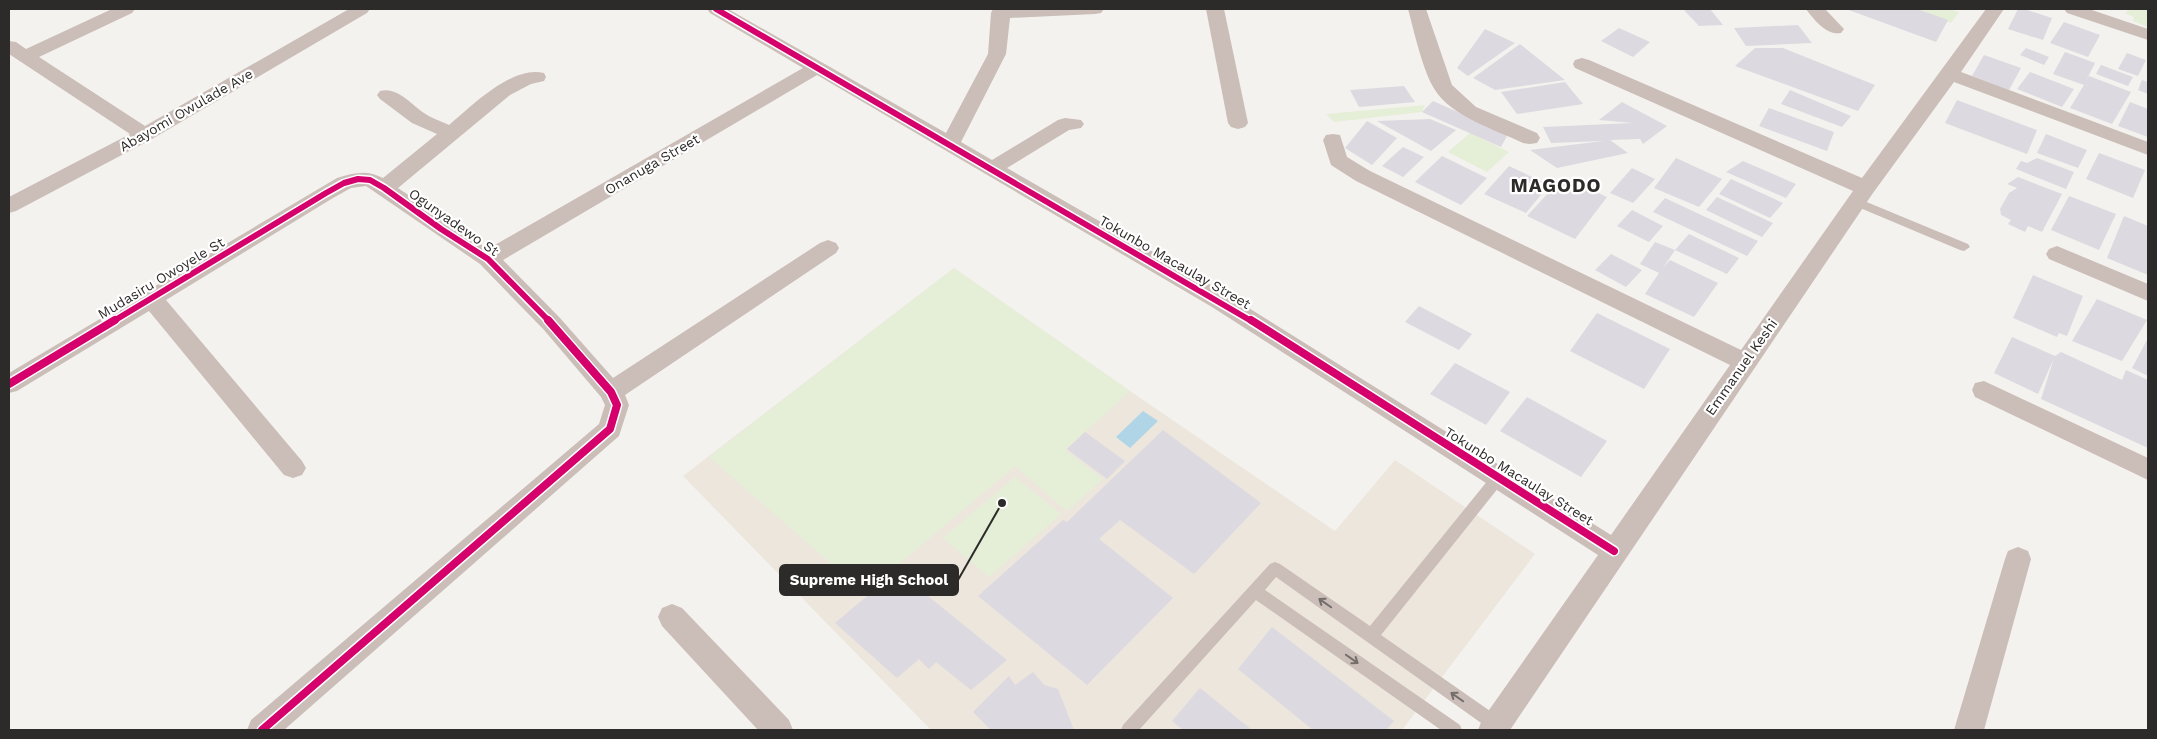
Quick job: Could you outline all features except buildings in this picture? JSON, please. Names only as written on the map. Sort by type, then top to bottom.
[{"type":"street","points":[[26,56],[126,9]]},
{"type":"street","name":"Abayomi Owulade Ave","points":[[9,206],[145,135],[361,9]]},
{"type":"street","name":"Tokunbo Macaulay Street","points":[[716,9],[1220,301],[1614,551]]},
{"type":"street","points":[[949,145],[997,54],[1001,11],[1095,9]]},
{"type":"street","points":[[1215,9],[1238,123]]},
{"type":"street","points":[[1417,9],[1443,88],[1469,111],[1530,138]]},
{"type":"street","points":[[1815,9],[1835,29]]},
{"type":"street","name":"Emmanuel Keshi","points":[[1495,728],[1614,551],[1745,362],[1995,9]]},
{"type":"street","points":[[2073,9],[2148,35]]},
{"type":"street","points":[[9,46],[145,135]]},
{"type":"street","points":[[1582,64],[1862,195]]},
{"type":"street","name":"Onanuga Street","points":[[488,259],[816,68]]},
{"type":"street","points":[[1950,74],[2148,148]]},
{"type":"street","points":[[384,188],[504,91],[526,79],[537,77]]},
{"type":"street","points":[[387,95],[419,119],[451,133]]},
{"type":"street","points":[[991,170],[1065,124],[1074,124]]},
{"type":"street","points":[[1333,140],[1338,160],[1363,176],[1745,362]]},
{"type":"street","name":"Ogunyadewo St","points":[[326,194],[344,183],[358,179],[370,180],[488,259],[552,324],[611,392]]},
{"type":"street","name":"Mudasiru Owoyele St","points":[[9,384],[326,194]]},
{"type":"street","points":[[262,730],[610,429],[617,405],[611,392],[828,248]]},
{"type":"street","points":[[2057,254],[2148,293]]},
{"type":"street","points":[[152,299],[293,468]]},
{"type":"street","points":[[1984,390],[2148,470]]},
{"type":"street","points":[[1969,730],[2018,560]]},
{"type":"street","points":[[672,617],[778,730]]},
{"type":"lane","points":[[1862,195],[1964,247]]},
{"type":"lane","points":[[1371,636],[1498,478]]},
{"type":"lane","points":[[1129,730],[1275,568],[1495,728]]},
{"type":"lane","points":[[1255,591],[1454,730]]},
{"type":"shaded area","points":[[954,268],[1335,531],[1395,460],[1535,554],[1402,730],[931,730],[683,476]]},
{"type":"green space","points":[[1911,9],[1948,9],[1959,12],[1951,23]]},
{"type":"green space","points":[[2130,9],[2148,9],[2148,27],[2133,21],[2134,17],[2125,13]]},
{"type":"green space","points":[[1425,105],[1422,112],[1334,122],[1326,114]]},
{"type":"green space","points":[[1470,133],[1509,152],[1487,172],[1448,152]]},
{"type":"green space","points":[[954,268],[1130,391],[1065,450],[1103,479],[1067,511],[1015,466],[865,593],[709,457]]},
{"type":"green space","points":[[1015,477],[1061,514],[989,577],[943,538]]},
{"type":"water","points":[[1143,411],[1158,421],[1130,448],[1116,437]]},
{"type":"cycle path","points":[[716,9],[1220,301],[1614,551]]},
{"type":"cycle path","points":[[9,384],[326,193],[344,183],[358,179],[370,180],[384,188],[441,229],[488,259],[552,324],[611,392],[617,405],[610,429],[262,730]]},
{"type":"place","name":"Supreme High School","points":[[1002,503]]},
{"type":"district","name":"MAGODO","points":[[1556,185]]}]
